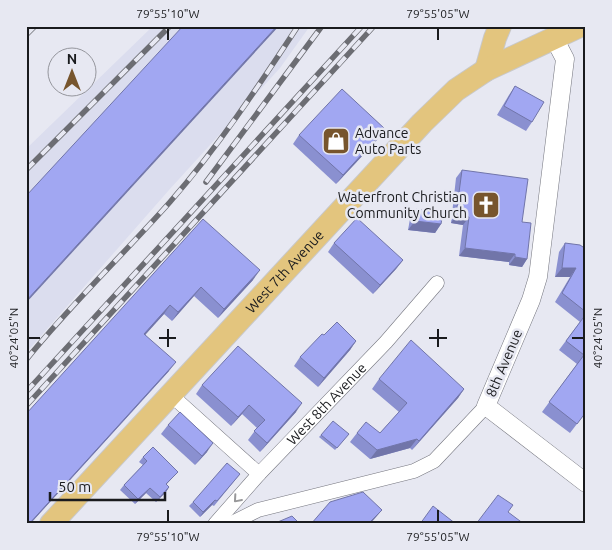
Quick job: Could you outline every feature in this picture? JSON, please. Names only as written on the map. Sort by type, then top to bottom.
[{"type":"main road","points":[[486,70],[500,26]]},
{"type":"main road","points":[[550,32],[580,26]]},
{"type":"main road","name":"West 7th Avenue","points":[[51,524],[422,123],[456,90],[550,32]]},
{"type":"street","name":"8th Avenue","points":[[230,524],[258,510],[414,471],[434,461],[486,406],[531,300],[538,278],[564,59],[550,32]]},
{"type":"street","name":"West 8th Avenue","points":[[215,524],[259,474],[386,342],[437,283]]},
{"type":"street","points":[[170,395],[259,474]]},
{"type":"street","points":[[486,406],[586,483]]},
{"type":"shaded area","points":[[153,26],[310,26],[280,68],[169,190],[26,353],[26,149],[79,98],[98,98],[98,79]]},
{"type":"building","points":[[183,26],[277,26],[26,301],[26,196]]},
{"type":"building","points":[[515,86],[544,102],[532,122],[504,106]]},
{"type":"building","name":"Advance Auto Parts","points":[[342,89],[385,129],[343,175],[299,135]]},
{"type":"building","points":[[462,170],[528,179],[522,222],[531,223],[527,259],[515,257],[515,254],[465,248],[469,217],[456,215]]},
{"type":"building","points":[[416,209],[443,212],[441,224],[415,221]]},
{"type":"building","points":[[357,218],[403,260],[380,285],[334,243]]},
{"type":"building","points":[[203,219],[260,270],[224,309],[201,287],[178,312],[170,305],[144,334],[176,362],[29,524],[26,524],[26,414]]},
{"type":"building","points":[[565,243],[580,245],[586,249],[586,312],[562,293],[576,268],[562,268]]},
{"type":"building","points":[[586,314],[586,412],[577,424],[549,402],[584,355],[566,341]]},
{"type":"building","points":[[337,322],[356,341],[324,378],[300,357],[322,334],[324,335]]},
{"type":"building","points":[[411,340],[464,389],[419,441],[417,439],[377,450],[357,433],[366,422],[380,433],[407,403],[379,379]]},
{"type":"building","points":[[238,346],[302,403],[267,443],[254,431],[265,420],[249,405],[238,417],[202,385]]},
{"type":"building","points":[[180,412],[213,443],[202,456],[168,425]]},
{"type":"building","points":[[333,421],[349,434],[337,448],[321,435]]},
{"type":"building","points":[[153,447],[178,472],[166,484],[169,487],[160,497],[150,488],[138,499],[124,485],[147,461],[143,457]]},
{"type":"building","points":[[227,463],[240,474],[217,501],[215,500],[203,512],[193,502]]},
{"type":"building","points":[[363,492],[382,510],[368,524],[311,524],[330,502]]},
{"type":"building","points":[[498,495],[513,505],[508,512],[524,524],[476,524]]},
{"type":"building","points":[[433,506],[456,524],[420,524]]},
{"type":"building","points":[[292,516],[300,524],[273,524]]},
{"type":"railway","points":[[26,35],[35,26]]},
{"type":"railway","points":[[26,170],[170,26]]},
{"type":"railway","points":[[26,360],[61,319],[188,181],[237,116],[298,26]]},
{"type":"railway","points":[[206,182],[322,26]]},
{"type":"railway","points":[[26,392],[362,26]]},
{"type":"railway","points":[[26,406],[374,26]]},
{"type":"place","name":"Advance Auto Parts","points":[[336,141]]},
{"type":"place","name":"Waterfront Christian Community Church","points":[[486,205]]}]
